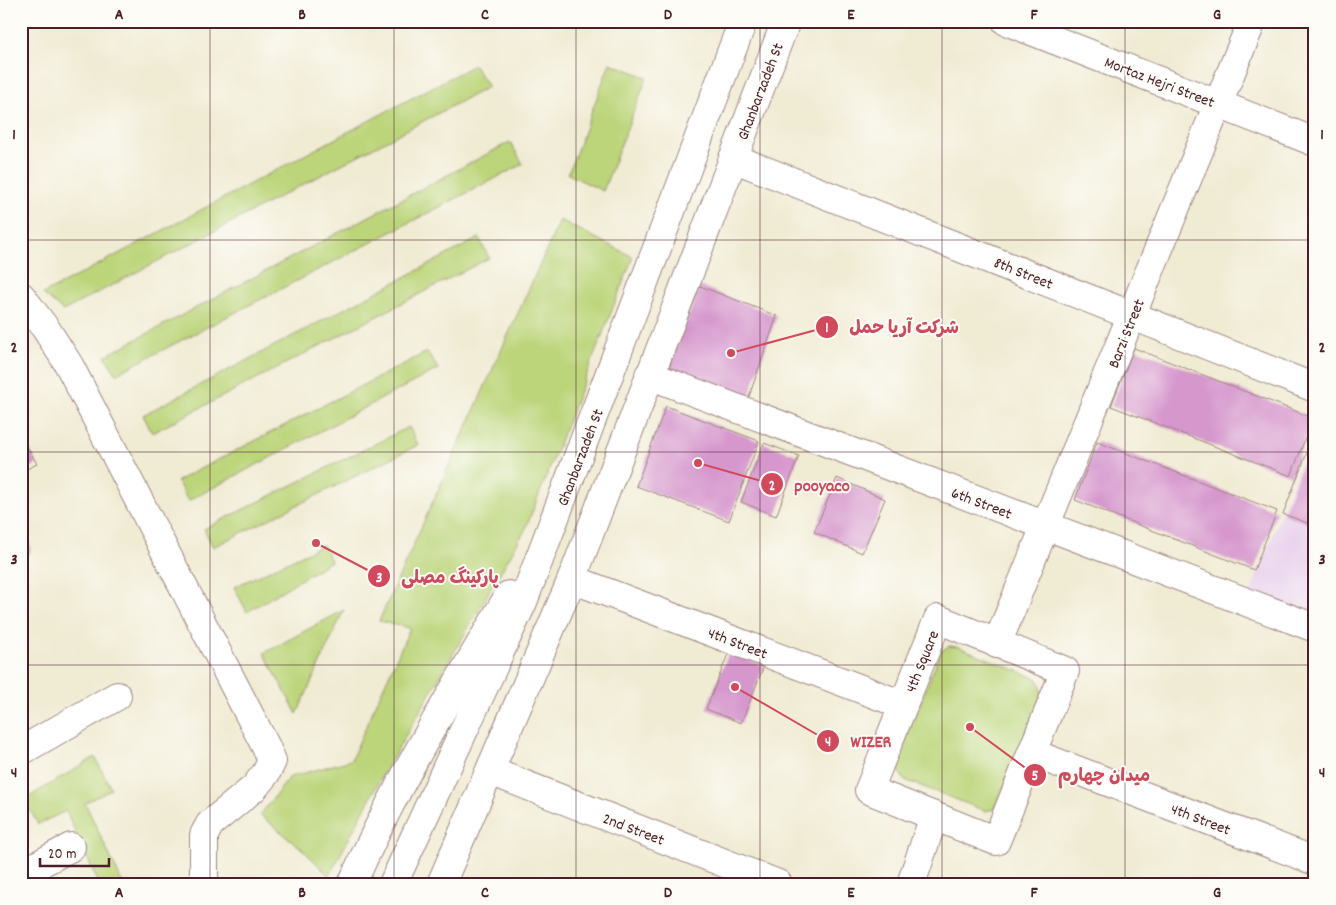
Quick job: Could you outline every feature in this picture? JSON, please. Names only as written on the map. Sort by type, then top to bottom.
[{"type":"street","name":"Ghanbarzadeh St","points":[[393,884],[523,602],[743,21]]},
{"type":"street","name":"Ghanbarzadeh St","points":[[441,884],[572,579],[786,21]]},
{"type":"street","name":"Mortaz Hejri Street","points":[[1006,21],[1315,142]]},
{"type":"street","name":"Barzi Street","points":[[997,644],[1252,21]]},
{"type":"street","name":"8th Street","points":[[733,158],[1315,388]]},
{"type":"street","points":[[21,296],[46,329],[69,365],[272,761],[266,773],[254,788],[210,824],[204,836],[200,882]]},
{"type":"street","name":"6th Street","points":[[649,375],[1315,628]]},
{"type":"street","points":[[352,884],[391,800],[562,503]]},
{"type":"street","name":"4th Street","points":[[572,579],[903,705]]},
{"type":"street","name":"4th Square","points":[[938,619],[997,644],[1065,671],[996,841],[869,790],[938,619]]},
{"type":"street","points":[[21,751],[117,696]]},
{"type":"street","name":"4th Street","points":[[1032,753],[1315,861]]},
{"type":"street","name":"2nd Street","points":[[490,771],[778,884]]},
{"type":"street","points":[[911,884],[934,816]]},
{"type":"street","points":[[21,874],[71,848]]},
{"type":"shaded area","points":[[1315,427],[1315,622],[1249,596]]},
{"type":"green space","points":[[610,63],[647,77],[603,191],[568,174]]},
{"type":"green space","points":[[474,65],[488,87],[63,311],[43,294]]},
{"type":"green space","points":[[510,142],[523,164],[116,374],[105,356]]},
{"type":"green space","points":[[560,220],[633,257],[525,530],[381,778],[329,876],[301,848],[260,815],[290,777],[351,760],[410,628],[379,621]]},
{"type":"green space","points":[[479,238],[489,258],[152,433],[143,415]]},
{"type":"green space","points":[[427,352],[438,369],[188,501],[177,481]]},
{"type":"green space","points":[[409,427],[418,445],[213,547],[204,529]]},
{"type":"green space","points":[[21,537],[29,543],[30,551],[26,557],[21,559]]},
{"type":"green space","points":[[323,545],[331,561],[247,612],[234,587]]},
{"type":"green space","points":[[344,610],[297,714],[264,653]]},
{"type":"green space","points":[[949,646],[959,647],[1038,679],[1041,687],[1042,696],[994,809],[986,811],[905,780],[898,771],[898,759],[941,651]]},
{"type":"green space","points":[[95,757],[111,789],[85,803],[123,884],[99,884],[66,811],[38,824],[24,800]]},
{"type":"building","points":[[700,286],[777,316],[745,408],[665,378]]},
{"type":"building","points":[[1134,348],[1313,418],[1291,476],[1111,406]]},
{"type":"building","points":[[666,406],[759,441],[729,521],[636,486]]},
{"type":"building","points":[[1315,432],[1315,526],[1283,514]]},
{"type":"building","points":[[21,435],[37,464],[21,472]]},
{"type":"building","points":[[1097,442],[1277,511],[1254,570],[1075,500]]},
{"type":"building","points":[[764,443],[799,456],[776,516],[741,502]]},
{"type":"building","points":[[837,478],[885,499],[862,553],[814,532]]},
{"type":"building","points":[[21,502],[26,510],[21,513]]},
{"type":"building","points":[[729,652],[764,666],[741,723],[706,709]]},
{"type":"place","name":"شرکت آریا حمل","points":[[731,353]]},
{"type":"place","name":"pooyaco","points":[[698,463]]},
{"type":"place","name":"پارکینگ مصلی","points":[[316,543]]},
{"type":"place","name":"WIZER","points":[[735,687]]},
{"type":"place","name":"میدان چهارم","points":[[970,727]]}]
